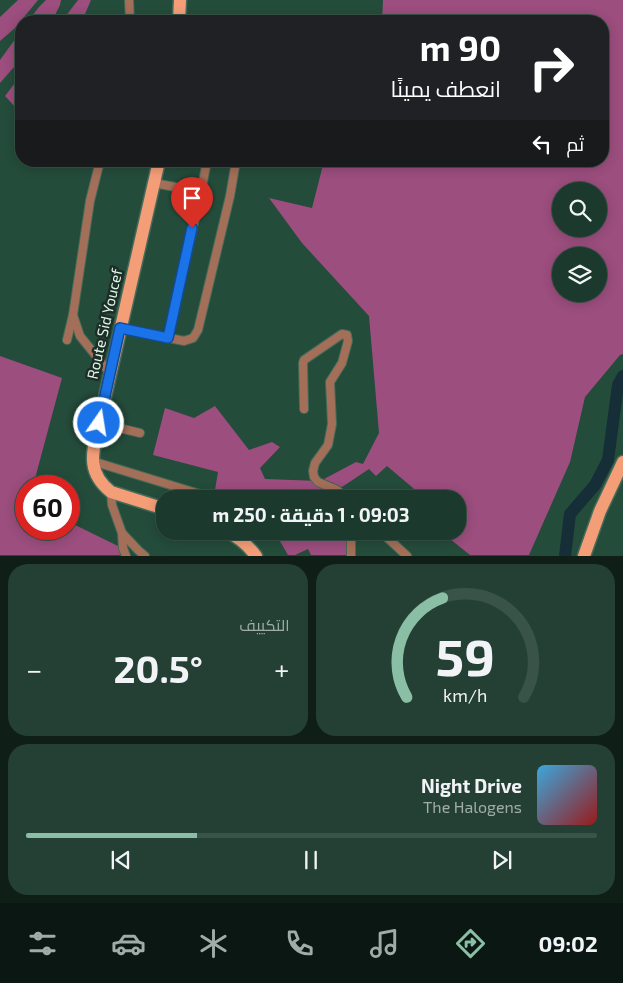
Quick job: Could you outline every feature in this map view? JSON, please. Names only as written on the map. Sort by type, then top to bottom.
[{"type":"main road","points":[[179,15],[180,0]]},
{"type":"main road","name":"Route Sid Youcef","points":[[92,461],[120,328],[158,167]]},
{"type":"main road","points":[[92,461],[104,486],[111,492],[156,506]]},
{"type":"main road","points":[[584,556],[600,511],[623,462]]},
{"type":"main road","points":[[241,540],[256,556]]},
{"type":"street","points":[[129,0],[130,15]]},
{"type":"street","points":[[67,340],[90,201],[98,167]]},
{"type":"street","points":[[168,338],[206,167]]},
{"type":"street","points":[[120,328],[184,341],[193,338],[198,330],[230,196],[235,167]]},
{"type":"street","points":[[154,183],[201,192]]},
{"type":"street","points":[[72,315],[80,336],[110,373]]},
{"type":"street","points":[[304,408],[304,360],[342,334],[347,336],[348,342],[342,363],[330,382],[332,424],[328,444],[315,463],[313,471],[314,477],[318,482],[337,490]]},
{"type":"street","points":[[99,423],[140,433]]},
{"type":"street","points":[[92,461],[187,490]]},
{"type":"street","points":[[111,492],[112,505],[122,533],[123,548],[126,556]]},
{"type":"street","points":[[122,533],[145,556]]},
{"type":"street","points":[[351,540],[351,556]]},
{"type":"street","points":[[390,540],[407,556]]},
{"type":"shaded area","points":[[18,0],[38,0],[26,15],[15,15],[15,28],[0,41],[0,17]]},
{"type":"shaded area","points":[[46,0],[61,0],[55,15],[33,15]]},
{"type":"shaded area","points":[[78,0],[91,0],[85,15],[67,15]]},
{"type":"shaded area","points":[[383,0],[623,0],[623,354],[620,355],[585,397],[570,462],[529,555],[470,555],[451,540],[466,540],[466,490],[415,490],[387,466],[376,476],[369,469],[342,487],[324,479],[356,462],[363,464],[379,433],[369,316],[302,243],[269,198],[312,208],[322,167],[609,167],[609,15],[382,15]]},
{"type":"shaded area","points":[[15,39],[15,66],[0,83],[0,60]]},
{"type":"shaded area","points":[[15,83],[15,107],[5,96]]},
{"type":"shaded area","points":[[0,356],[62,378],[36,475],[15,475],[15,540],[80,540],[80,527],[118,546],[121,555],[0,555]]},
{"type":"shaded area","points":[[215,406],[249,450],[272,442],[280,447],[260,468],[265,479],[319,481],[332,490],[215,490],[218,472],[153,455],[165,408],[194,418]]},
{"type":"shaded area","points":[[279,540],[349,540],[348,555],[311,555],[308,549],[295,555],[288,555]]},
{"type":"waterway","points":[[565,556],[570,514],[595,485],[608,460],[618,385],[623,376]]},
{"type":"route","points":[[99,423],[120,328],[168,338],[192,228]]}]
